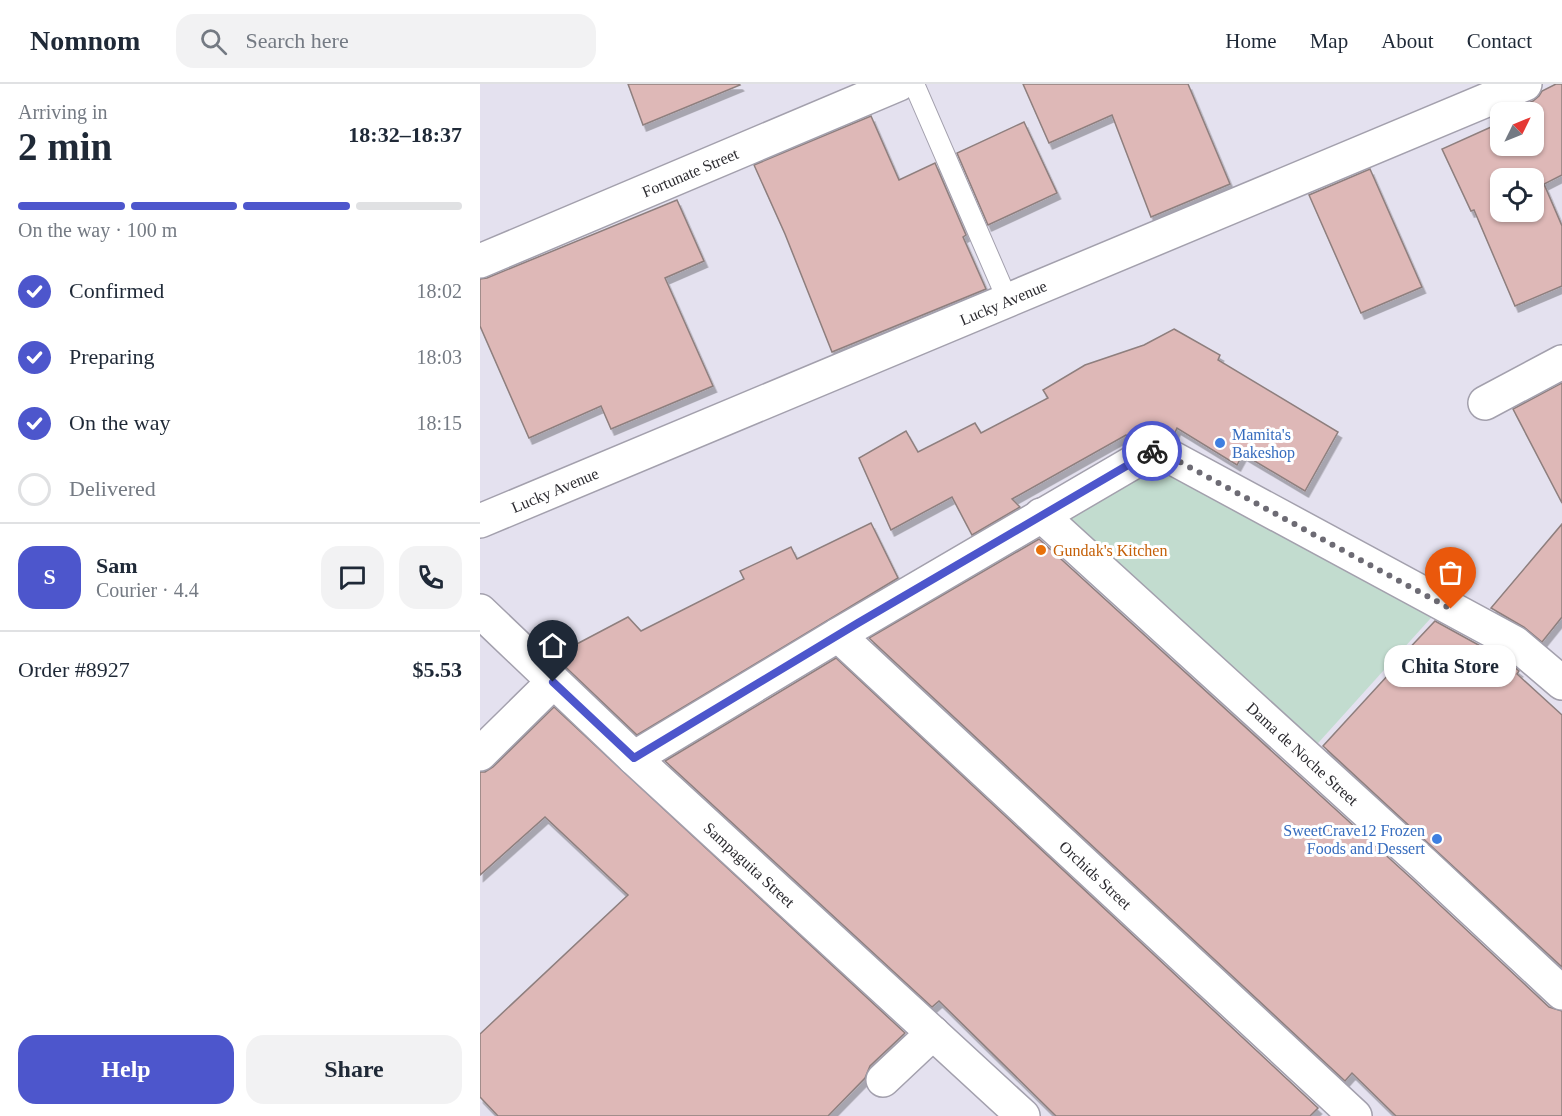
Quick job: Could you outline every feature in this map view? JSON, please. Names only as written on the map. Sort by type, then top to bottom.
[{"type":"street","name":"Fortunate Street","points":[[480,261],[899,84]]},
{"type":"street","name":"Lucky Avenue","points":[[480,521],[1525,84]]},
{"type":"street","points":[[1485,403],[1562,362]]},
{"type":"street","points":[[634,758],[838,635],[1156,449],[1515,643],[1562,683]]},
{"type":"street","name":"Dama de Noche Street","points":[[1041,515],[1562,993]]},
{"type":"street","name":"Sampaguita Street","points":[[480,611],[634,758],[1023,1116]]},
{"type":"street","name":"Orchids Street","points":[[838,635],[1355,1116]]},
{"type":"street","points":[[480,754],[553,682]]},
{"type":"street","points":[[883,1080],[933,1033]]},
{"type":"lane","points":[[914,84],[1008,301]]},
{"type":"green space","points":[[1156,455],[1439,609],[1310,752],[1049,516]]},
{"type":"building","points":[[628,84],[739,84],[740,85],[643,125]]},
{"type":"building","points":[[1023,84],[1188,84],[1230,184],[1151,217],[1112,115],[1049,143]]},
{"type":"building","points":[[1556,84],[1562,84],[1562,175],[1544,184],[1562,226],[1562,286],[1515,306],[1474,210],[1471,211],[1442,149],[1490,127],[1490,156],[1544,156],[1544,102],[1531,102],[1542,91]]},
{"type":"building","points":[[871,116],[899,180],[935,163],[966,235],[963,237],[986,289],[832,352],[785,234],[754,165]]},
{"type":"building","points":[[1024,122],[1057,193],[988,225],[957,153]]},
{"type":"building","points":[[1370,169],[1422,287],[1361,313],[1309,195]]},
{"type":"building","points":[[677,200],[704,261],[665,278],[713,386],[611,429],[601,406],[529,438],[480,326],[480,279]]},
{"type":"building","points":[[1174,329],[1220,355],[1218,360],[1338,432],[1305,491],[1243,454],[1237,465],[1177,428],[1173,437],[1155,430],[1131,442],[1126,435],[1012,499],[1020,507],[972,535],[952,497],[891,530],[859,458],[906,431],[918,452],[975,423],[981,433],[1048,398],[1043,390],[1085,365],[1144,345]]},
{"type":"building","points":[[1562,383],[1562,503],[1513,409]]},
{"type":"building","points":[[871,523],[898,578],[637,735],[554,656],[628,617],[641,631],[744,579],[740,571],[791,547],[797,559]]},
{"type":"building","points":[[1562,524],[1562,617],[1542,642],[1524,627],[1491,608]]},
{"type":"building","points":[[1039,539],[1549,1007],[1562,1011],[1562,1116],[1396,1116],[1352,1073],[1345,1081],[869,638]]},
{"type":"building","points":[[1435,621],[1504,659],[1562,715],[1562,967],[1323,746]]},
{"type":"building","points":[[836,658],[1318,1108],[1310,1116],[1056,1116],[939,1001],[932,1007],[665,761]]},
{"type":"building","points":[[554,707],[905,1033],[870,1066],[865,1078],[828,1116],[498,1116],[480,1097],[480,1034],[628,895],[545,817],[480,875],[480,772],[493,767]]},
{"type":"way so far","points":[[1152,451],[1156,449],[1451,609]]},
{"type":"place","name":"Mamita's Bakeshop","points":[[1220,443]]},
{"type":"place","name":"Gundak's Kitchen","points":[[1041,550]]},
{"type":"place","name":"Chita Store","points":[[1451,609]]},
{"type":"place","name":"SweetCrave12 Frozen Foods and Dessert","points":[[1437,839]]},
{"type":"route","points":[[553,682],[634,758],[858,623],[1152,451]]}]
